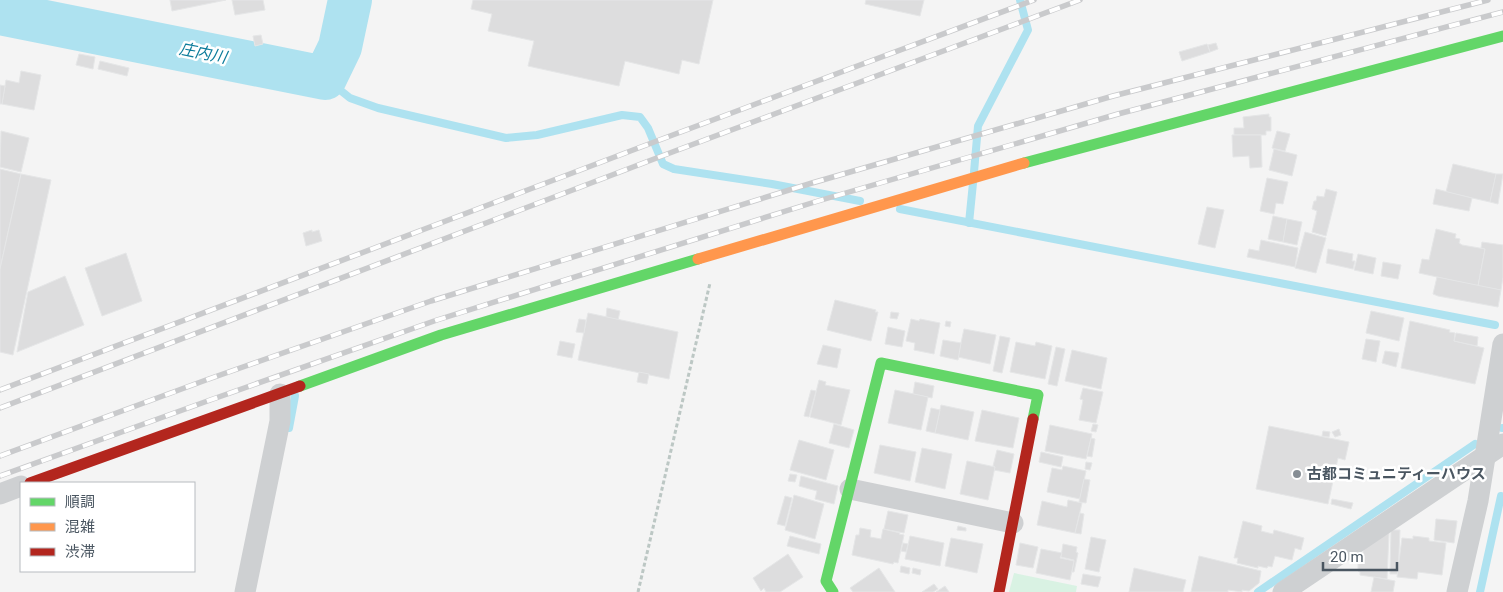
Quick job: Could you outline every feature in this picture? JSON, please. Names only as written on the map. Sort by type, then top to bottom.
[{"type":"street","points":[[33,482],[441,335],[1057,153],[1503,36]]},
{"type":"street","points":[[1457,592],[1478,500],[1503,344]]},
{"type":"street","points":[[834,592],[826,581],[881,363],[1038,395],[998,592]]},
{"type":"street","points":[[245,592],[280,421],[280,394]]},
{"type":"street","points":[[1283,592],[1503,444]]},
{"type":"street","points":[[0,494],[20,486]]},
{"type":"street","points":[[850,489],[1013,523]]},
{"type":"path","points":[[638,592],[717,254]]},
{"type":"green space","points":[[1014,573],[1077,586],[1076,592],[1009,592]]},
{"type":"building","points":[[170,0],[226,0],[172,11]]},
{"type":"building","points":[[232,0],[263,0],[265,10],[235,15]]},
{"type":"building","points":[[473,0],[713,0],[699,64],[682,60],[679,74],[625,61],[619,86],[528,66],[534,41],[488,31],[492,14],[471,9]]},
{"type":"building","points":[[866,0],[924,0],[920,16],[865,4]]},
{"type":"building","points":[[261,35],[263,44],[255,46],[253,36]]},
{"type":"building","points":[[1216,43],[1218,49],[1210,52],[1208,45]]},
{"type":"building","points":[[1207,44],[1210,52],[1182,61],[1179,52]]},
{"type":"building","points":[[79,54],[95,57],[93,69],[76,65]]},
{"type":"building","points":[[100,61],[129,68],[127,76],[98,69]]},
{"type":"building","points":[[21,71],[41,75],[34,110],[2,104],[6,80],[19,83]]},
{"type":"building","points":[[0,85],[5,86],[2,104],[0,104]]},
{"type":"building","points":[[1269,114],[1269,117],[1271,117],[1271,131],[1266,131],[1266,135],[1234,135],[1234,128],[1244,128],[1243,117]]},
{"type":"building","points":[[1,131],[29,138],[21,172],[0,167]]},
{"type":"building","points":[[1277,131],[1290,134],[1285,151],[1272,148]]},
{"type":"building","points":[[1232,135],[1261,135],[1262,167],[1250,168],[1249,156],[1233,157]]},
{"type":"building","points":[[1274,149],[1297,155],[1292,176],[1269,170]]},
{"type":"building","points":[[1453,164],[1496,174],[1490,202],[1446,192]]},
{"type":"building","points":[[0,169],[21,174],[0,269]]},
{"type":"building","points":[[21,174],[51,180],[13,355],[0,352],[0,269]]},
{"type":"building","points":[[1496,174],[1503,174],[1498,204],[1490,202]]},
{"type":"building","points":[[1267,178],[1288,182],[1283,204],[1276,203],[1274,214],[1260,211]]},
{"type":"building","points":[[1326,189],[1337,192],[1326,236],[1312,232],[1317,211],[1312,209],[1317,196],[1324,197]]},
{"type":"building","points":[[1436,189],[1472,198],[1469,211],[1433,204]]},
{"type":"building","points":[[1207,207],[1224,210],[1215,248],[1198,244]]},
{"type":"building","points":[[1273,216],[1287,219],[1283,242],[1268,239]]},
{"type":"building","points":[[1287,219],[1302,222],[1297,245],[1283,242]]},
{"type":"building","points":[[1436,229],[1456,234],[1455,238],[1460,239],[1459,243],[1462,245],[1485,249],[1478,286],[1419,273],[1422,259],[1429,260]]},
{"type":"building","points":[[312,230],[312,232],[319,230],[322,241],[306,246],[303,233]]},
{"type":"building","points":[[1305,232],[1326,238],[1316,273],[1295,268]]},
{"type":"building","points":[[1261,240],[1298,248],[1295,267],[1247,257],[1249,249],[1259,251]]},
{"type":"building","points":[[1482,242],[1503,245],[1501,290],[1478,286],[1485,249],[1481,248]]},
{"type":"building","points":[[1328,249],[1353,254],[1352,261],[1355,261],[1353,269],[1326,263]]},
{"type":"building","points":[[126,253],[142,301],[102,316],[85,268]]},
{"type":"building","points":[[1358,254],[1376,258],[1373,274],[1354,270]]},
{"type":"building","points":[[1383,262],[1401,265],[1398,279],[1381,276]]},
{"type":"building","points":[[65,276],[84,325],[17,352],[28,292]]},
{"type":"building","points":[[1437,277],[1501,290],[1498,307],[1433,294]]},
{"type":"building","points":[[835,300],[878,312],[871,341],[827,330]]},
{"type":"building","points":[[607,308],[620,311],[618,320],[606,317]]},
{"type":"building","points":[[1371,311],[1404,318],[1399,341],[1366,333]]},
{"type":"building","points":[[891,312],[899,313],[897,319],[890,318]]},
{"type":"building","points":[[588,313],[678,332],[669,379],[578,360]]},
{"type":"building","points":[[579,319],[586,320],[584,333],[576,332]]},
{"type":"building","points":[[911,319],[940,323],[934,354],[914,350],[915,343],[906,341]]},
{"type":"building","points":[[946,321],[951,322],[950,327],[945,326]]},
{"type":"building","points":[[1410,321],[1450,330],[1449,332],[1455,333],[1454,341],[1484,348],[1475,384],[1401,368]]},
{"type":"building","points":[[888,327],[905,331],[902,347],[885,344]]},
{"type":"building","points":[[964,329],[996,335],[990,364],[958,357]]},
{"type":"building","points":[[1456,333],[1478,337],[1477,346],[1454,341]]},
{"type":"building","points":[[1000,336],[1010,338],[1002,373],[993,371]]},
{"type":"building","points":[[1366,339],[1380,341],[1376,362],[1362,359]]},
{"type":"building","points":[[943,340],[961,343],[958,360],[940,356]]},
{"type":"building","points":[[560,341],[575,344],[572,358],[557,355]]},
{"type":"building","points":[[1016,342],[1035,346],[1036,342],[1052,346],[1045,379],[1010,372]]},
{"type":"building","points":[[823,345],[841,349],[837,368],[817,364]]},
{"type":"building","points":[[1056,347],[1065,349],[1057,386],[1048,384]]},
{"type":"building","points":[[1072,350],[1107,358],[1101,389],[1065,381]]},
{"type":"building","points":[[1385,351],[1399,353],[1396,367],[1382,363]]},
{"type":"building","points":[[639,372],[649,374],[647,384],[637,382]]},
{"type":"building","points":[[819,380],[826,382],[825,385],[850,390],[841,425],[810,417]]},
{"type":"building","points":[[915,382],[934,386],[932,398],[913,394]]},
{"type":"building","points":[[1083,388],[1103,392],[1096,423],[1079,420],[1083,400],[1080,399]]},
{"type":"building","points":[[811,390],[816,391],[809,417],[804,416]]},
{"type":"building","points":[[895,390],[928,397],[921,430],[888,423]]},
{"type":"building","points":[[941,405],[974,412],[968,440],[935,433]]},
{"type":"building","points":[[931,408],[940,410],[935,433],[926,431]]},
{"type":"building","points":[[982,410],[1019,418],[1013,448],[975,441]]},
{"type":"building","points":[[834,424],[854,430],[849,448],[829,443]]},
{"type":"building","points":[[1093,424],[1098,425],[1096,432],[1091,431]]},
{"type":"building","points":[[1050,425],[1092,434],[1086,459],[1045,451]]},
{"type":"building","name":"古都コミュニティーハウス","points":[[1269,426],[1349,442],[1345,460],[1338,458],[1328,504],[1256,489]]},
{"type":"building","points":[[1339,429],[1341,435],[1335,437],[1332,432]]},
{"type":"building","points":[[1323,431],[1330,432],[1329,437],[1322,436]]},
{"type":"building","points":[[1091,438],[1095,439],[1092,457],[1087,456]]},
{"type":"building","points":[[799,440],[834,450],[826,480],[790,470]]},
{"type":"building","points":[[880,445],[916,452],[910,481],[874,473]]},
{"type":"building","points":[[922,448],[952,454],[945,489],[915,482]]},
{"type":"building","points":[[997,450],[1014,454],[1010,473],[994,470],[995,467],[993,466]]},
{"type":"building","points":[[1041,452],[1063,457],[1061,467],[1039,462]]},
{"type":"building","points":[[967,461],[995,467],[988,500],[960,494]]},
{"type":"building","points":[[1086,462],[1092,463],[1090,470],[1085,469]]},
{"type":"building","points":[[1063,466],[1086,471],[1080,499],[1047,492],[1052,468],[1062,470]]},
{"type":"building","points":[[790,474],[797,475],[795,482],[788,481]]},
{"type":"building","points":[[801,476],[838,486],[834,504],[815,499],[817,491],[799,486]]},
{"type":"building","points":[[1084,479],[1090,480],[1086,503],[1079,502]]},
{"type":"building","points":[[794,495],[824,504],[815,539],[785,530]]},
{"type":"building","points":[[785,496],[792,498],[785,526],[777,524]]},
{"type":"building","points":[[1332,499],[1353,503],[1351,509],[1331,504]]},
{"type":"building","points":[[1068,500],[1082,503],[1075,533],[1037,525],[1042,501],[1067,507]]},
{"type":"building","points":[[888,511],[908,515],[904,533],[884,529]]},
{"type":"building","points":[[1080,513],[1084,514],[1081,534],[1075,533]]},
{"type":"building","points":[[1436,519],[1457,521],[1454,543],[1434,540]]},
{"type":"building","points":[[1243,521],[1262,526],[1261,531],[1273,534],[1274,530],[1304,538],[1301,550],[1295,548],[1292,560],[1275,556],[1272,567],[1258,566],[1258,568],[1237,563],[1238,558],[1234,558]]},
{"type":"building","points":[[958,526],[966,528],[966,531],[957,530]]},
{"type":"building","points":[[860,528],[871,530],[870,537],[881,539],[883,529],[904,535],[898,563],[894,562],[893,564],[852,555],[856,535],[859,535]]},
{"type":"building","points":[[1391,530],[1400,530],[1398,574],[1390,574]]},
{"type":"building","points":[[1389,533],[1387,579],[1360,575],[1358,571],[1358,553],[1363,553],[1363,547]]},
{"type":"building","points":[[790,536],[821,544],[819,554],[787,546]]},
{"type":"building","points":[[910,536],[944,543],[940,566],[905,559]]},
{"type":"building","points":[[1413,536],[1429,538],[1429,541],[1446,543],[1442,575],[1418,572],[1417,579],[1397,577],[1402,538],[1413,539]]},
{"type":"building","points":[[1091,537],[1106,540],[1099,572],[1085,569]]},
{"type":"building","points":[[951,538],[983,544],[977,573],[945,566]]},
{"type":"building","points":[[903,543],[908,544],[906,552],[901,551]]},
{"type":"building","points":[[1020,543],[1038,547],[1033,568],[1016,565]]},
{"type":"building","points":[[1063,544],[1077,547],[1076,552],[1078,553],[1074,572],[1072,572],[1074,560],[1061,557]]},
{"type":"building","points":[[1041,549],[1062,553],[1060,558],[1074,561],[1070,580],[1036,573]]},
{"type":"building","points":[[788,554],[803,577],[780,592],[766,592],[764,588],[761,591],[753,578]]},
{"type":"building","points":[[1199,556],[1261,571],[1259,583],[1249,591],[1242,590],[1242,592],[1228,590],[1228,592],[1191,592]]},
{"type":"building","points":[[901,566],[910,568],[909,574],[900,572]]},
{"type":"building","points":[[879,568],[895,592],[853,592],[850,588]]},
{"type":"building","points":[[913,568],[921,570],[920,575],[912,573]]},
{"type":"building","points":[[1134,568],[1186,580],[1183,592],[1129,592]]},
{"type":"building","points":[[1083,574],[1101,577],[1098,587],[1081,584]]},
{"type":"building","points":[[1374,577],[1395,581],[1393,592],[1371,592]]},
{"type":"building","points":[[934,584],[938,589],[933,592],[922,592]]},
{"type":"building","points":[[945,586],[949,592],[936,592]]},
{"type":"waterway","name":"庄内川","points":[[0,13],[325,78],[340,47],[350,0]]},
{"type":"waterway","points":[[974,172],[978,126],[1028,30],[1020,0]]},
{"type":"waterway","points":[[325,78],[350,98],[378,108],[506,138],[537,135],[622,115],[640,117],[648,128],[663,164],[674,169],[772,184],[860,201]]},
{"type":"waterway","points":[[969,223],[973,183]]},
{"type":"waterway","points":[[900,209],[1495,325]]},
{"type":"waterway","points":[[289,428],[295,396]]},
{"type":"waterway","points":[[1258,592],[1475,444]]},
{"type":"waterway","points":[[1480,592],[1501,496]]},
{"type":"railway","points":[[0,390],[1034,0]]},
{"type":"railway","points":[[0,408],[675,151],[1080,0]]},
{"type":"railway","points":[[0,456],[206,380],[431,301],[812,183],[1113,96],[1488,0]]},
{"type":"railway","points":[[0,476],[437,320],[818,201],[1118,114],[1503,12]]},
{"type":"traffic: fast","points":[[1024,163],[1503,36]]},
{"type":"traffic: fast","points":[[300,386],[441,335],[698,259]]},
{"type":"traffic: fast","points":[[833,592],[826,581],[881,363],[1038,395],[1033,419]]},
{"type":"traffic: slow","points":[[698,259],[1024,163]]},
{"type":"traffic: jam","points":[[33,482],[300,386]]},
{"type":"traffic: jam","points":[[999,592],[1033,419]]},
{"type":"place","name":"古都コミュニティーハウス","points":[[1297,474]]}]
